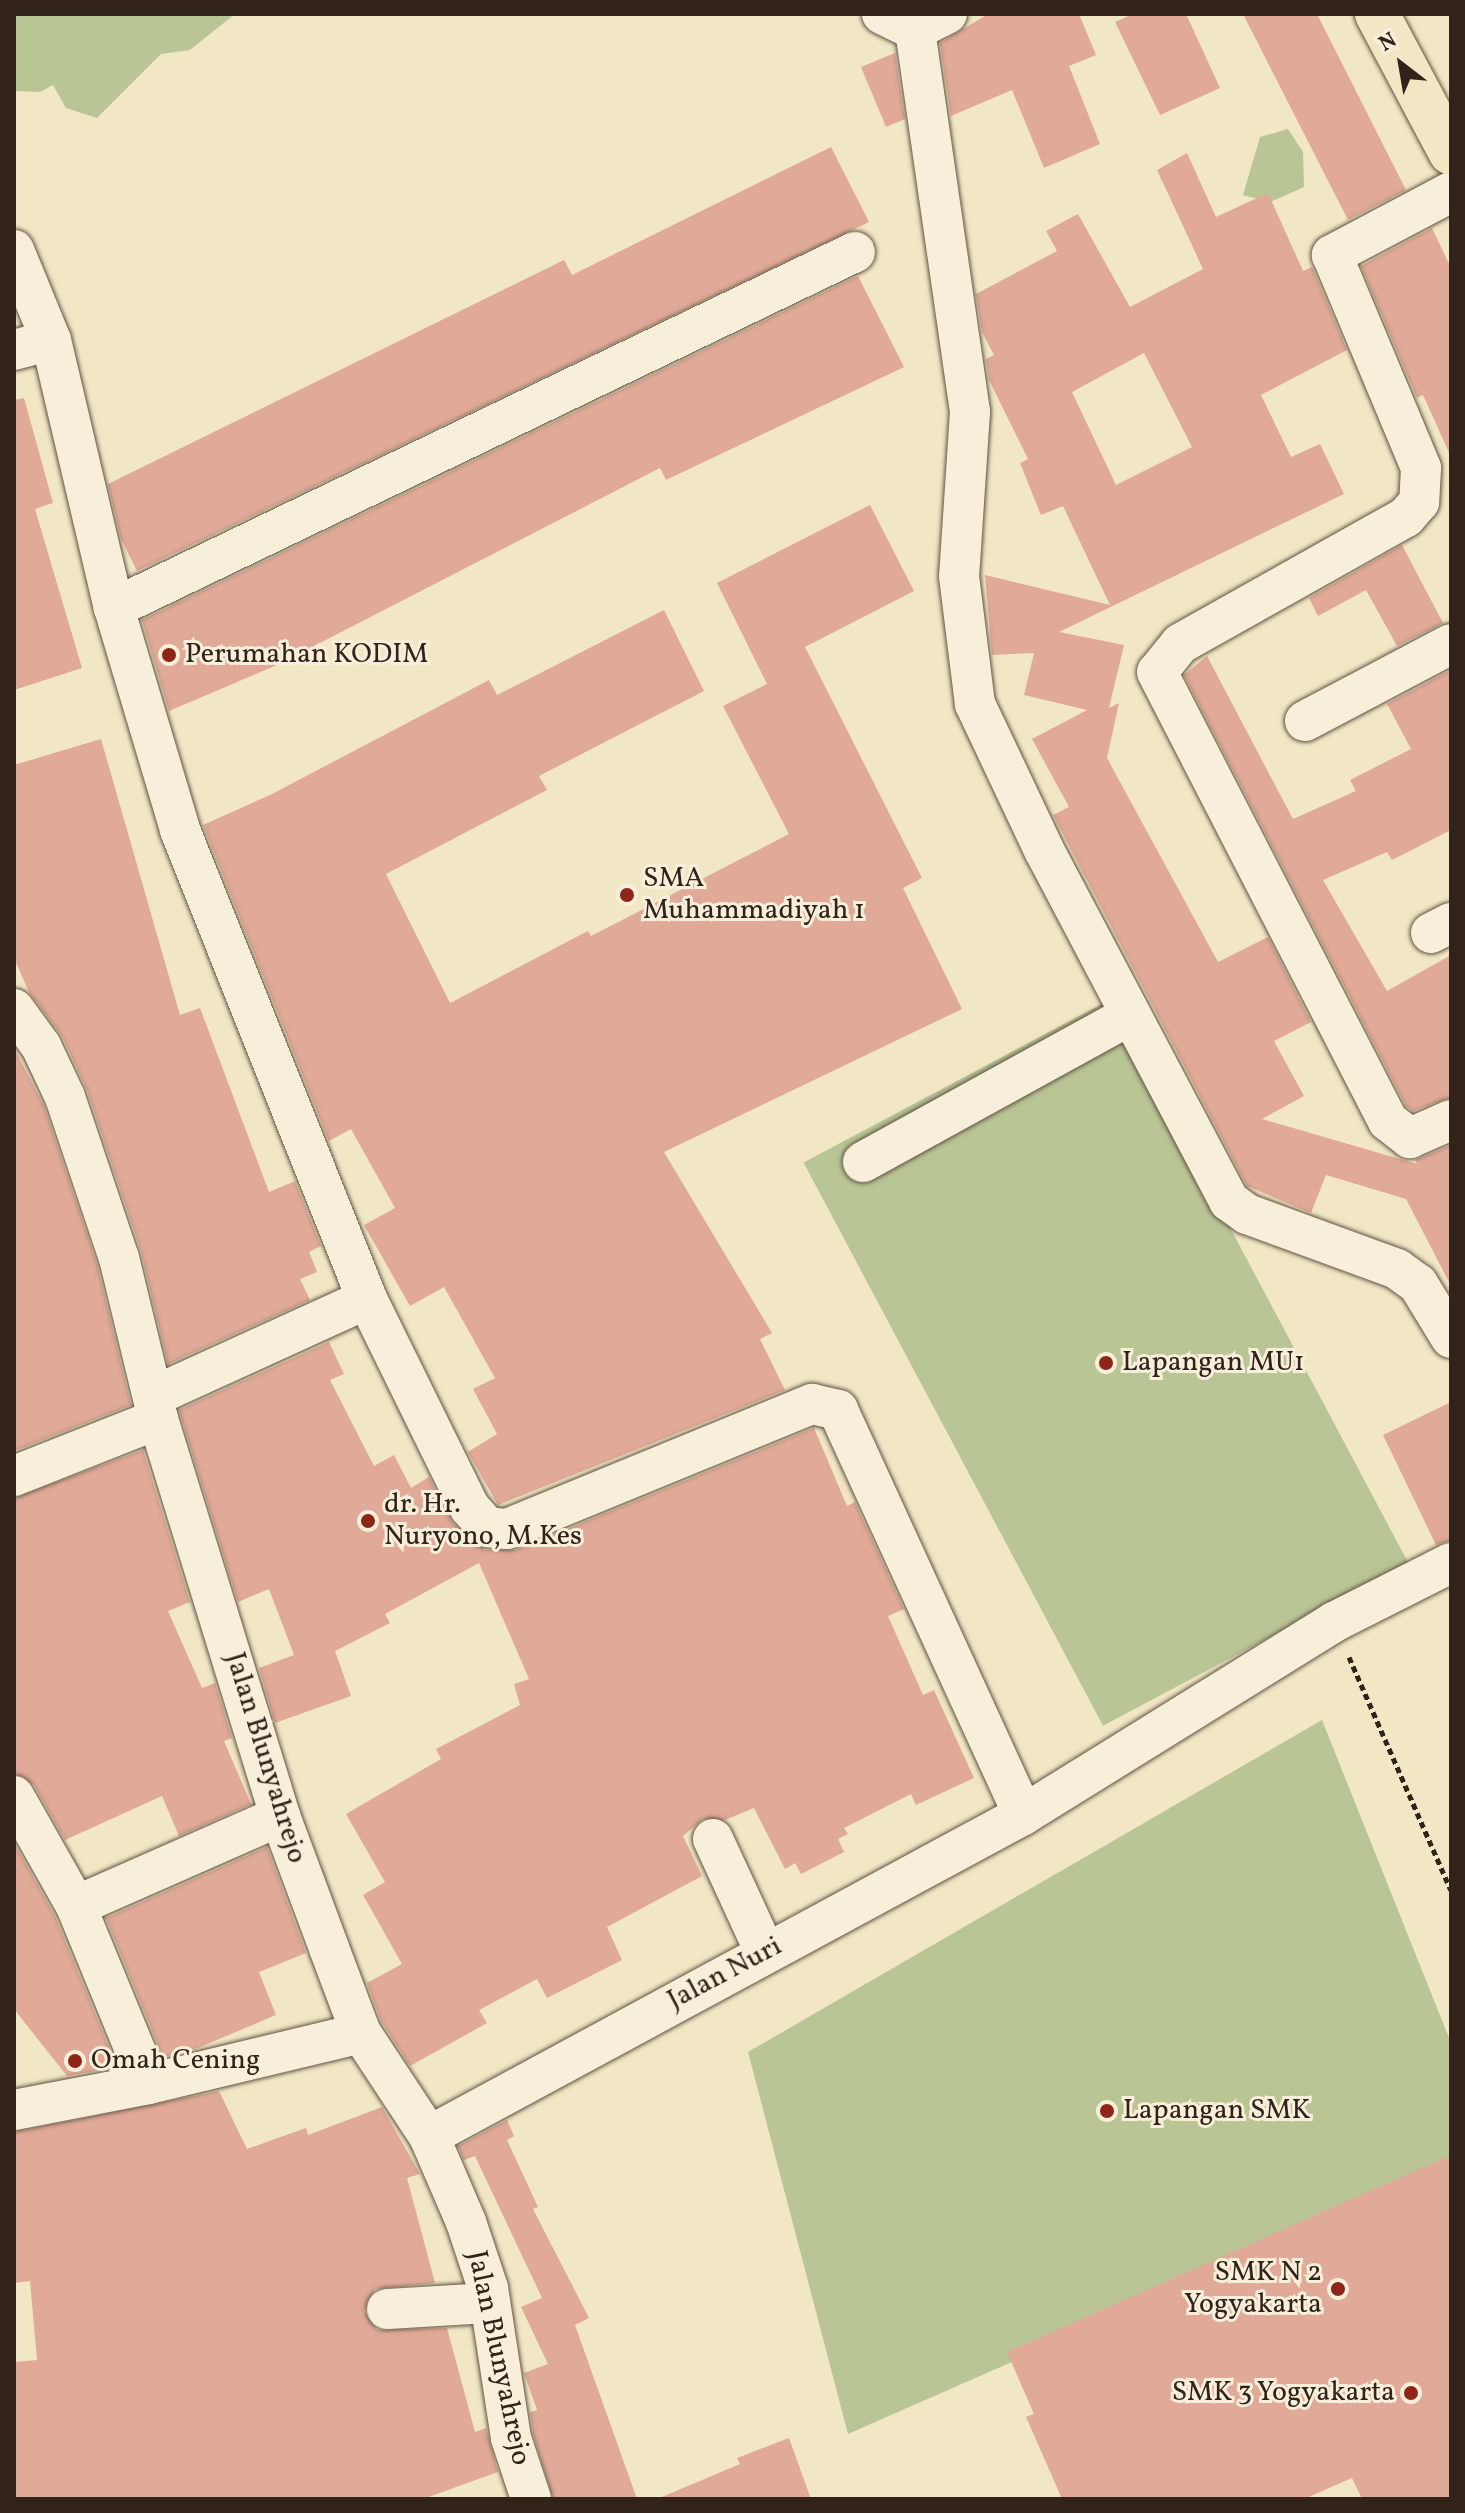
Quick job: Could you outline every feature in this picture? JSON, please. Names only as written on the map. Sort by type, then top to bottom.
[{"type":"main road","points":[[1377,14],[1451,153]]},
{"type":"street","points":[[915,19],[970,412],[959,576],[975,704],[1129,1016],[1229,1201],[1247,1214],[1397,1269],[1418,1284],[1451,1338]]},
{"type":"street","points":[[1451,192],[1332,255],[1421,468],[1419,502],[1406,517],[1180,644],[1157,672],[1388,1121],[1410,1138],[1451,1120]]},
{"type":"street","points":[[14,250],[32,345],[180,830],[367,1299],[470,1508],[487,1527],[507,1529],[812,1404],[838,1410],[1023,1815]]},
{"type":"street","points":[[114,608],[855,252]]},
{"type":"street","points":[[1305,721],[1451,644]]},
{"type":"street","name":"Jalan Blunyahrejo","points":[[14,1009],[41,1046],[65,1097],[119,1258],[156,1408],[280,1816],[361,2033],[429,2136],[466,2222],[489,2303],[511,2438],[531,2499]]},
{"type":"street","points":[[863,1162],[1129,1016]]},
{"type":"street","points":[[14,1476],[156,1408],[367,1299]]},
{"type":"street","name":"Jalan Nuri","points":[[429,2136],[1023,1815],[1334,1622],[1451,1563]]},
{"type":"street","points":[[14,1796],[76,1906],[149,2084]]},
{"type":"street","points":[[76,1906],[280,1816]]},
{"type":"street","points":[[713,1839],[765,1952]]},
{"type":"street","points":[[14,2110],[149,2084],[361,2033]]},
{"type":"street","points":[[387,2309],[489,2303]]},
{"type":"path","points":[[1334,1622],[1451,1890]]},
{"type":"green space","points":[[14,14],[235,14],[190,50],[161,54],[97,118],[66,108],[53,85],[40,92],[14,91]]},
{"type":"green space","points":[[1288,129],[1303,152],[1304,187],[1270,202],[1243,195],[1260,137]]},
{"type":"green space","name":"Lapangan MU1","points":[[1109,1000],[1409,1563],[1103,1726],[804,1162]]},
{"type":"green space","name":"Lapangan SMK","points":[[1322,1720],[1451,2043],[1451,2169],[848,2434],[748,2052]]},
{"type":"building","points":[[988,14],[1079,14],[1096,55],[1069,66],[1100,144],[1044,168],[1012,90],[951,116],[940,43]]},
{"type":"building","points":[[1133,14],[1186,14],[1220,88],[1160,115],[1115,22]]},
{"type":"building","points":[[1243,14],[1317,14],[1406,190],[1348,220]]},
{"type":"building","points":[[895,53],[905,119],[886,127],[861,67]]},
{"type":"building","points":[[831,147],[869,222],[137,571],[121,539],[108,484],[564,260],[572,275]]},
{"type":"building","points":[[1187,153],[1216,217],[1268,193],[1303,271],[1312,267],[1347,350],[1261,395],[1291,457],[1320,444],[1344,494],[1059,632],[1124,645],[1109,708],[1119,703],[1107,758],[1218,962],[1268,937],[1311,1022],[1274,1041],[1304,1096],[1262,1119],[1417,1164],[1415,1160],[1451,1145],[1451,1286],[1406,1199],[1326,1175],[1311,1213],[1247,1186],[1053,815],[1069,807],[1032,739],[1087,710],[1024,695],[1034,653],[992,655],[985,575],[1110,605],[1063,506],[1041,515],[1020,463],[1028,459],[989,380],[986,359],[994,355],[982,332],[976,294],[1057,251],[1046,231],[1078,214],[1130,307],[1203,269],[1157,170]],"holes":[[[1144,353],[1192,447],[1116,485],[1072,392]]]},
{"type":"building","points":[[1432,228],[1451,268],[1451,457],[1423,395],[1417,398],[1361,266]]},
{"type":"building","points":[[858,276],[904,367],[666,480],[660,468],[277,665],[169,711],[142,620]]},
{"type":"building","points":[[24,398],[53,503],[35,509],[82,668],[14,690],[14,400]]},
{"type":"building","name":"SMA Muhammadiyah 1","points":[[870,505],[914,591],[805,647],[922,878],[903,888],[962,1009],[664,1152],[772,1333],[760,1339],[785,1390],[498,1505],[468,1452],[497,1434],[473,1389],[495,1378],[444,1287],[410,1306],[364,1225],[395,1208],[351,1129],[329,1141],[203,825],[272,794],[489,680],[497,695],[664,610],[704,691],[539,776],[547,790],[386,874],[450,1003],[588,931],[591,936],[789,834],[723,706],[767,684],[717,583]]},
{"type":"building","points":[[1402,545],[1443,623],[1397,646],[1366,590],[1318,616],[1309,598]]},
{"type":"building","points":[[1207,656],[1293,819],[1356,791],[1350,780],[1411,749],[1387,704],[1451,670],[1451,830],[1392,860],[1387,852],[1323,880],[1387,991],[1451,955],[1451,1097],[1413,1111],[1406,1106],[1184,675]]},
{"type":"building","points":[[101,739],[180,1015],[200,1008],[269,1192],[295,1181],[321,1246],[309,1252],[317,1272],[300,1279],[310,1300],[168,1364],[141,1251],[87,1090],[62,1036],[29,992],[14,958],[14,765]]},
{"type":"building","points":[[14,1048],[44,1106],[97,1264],[131,1405],[14,1451]]},
{"type":"building","points":[[329,1342],[344,1374],[330,1380],[374,1466],[394,1455],[411,1488],[429,1477],[453,1523],[485,1550],[516,1550],[814,1428],[847,1506],[855,1502],[904,1609],[888,1616],[923,1695],[934,1690],[974,1778],[916,1805],[911,1794],[844,1828],[848,1834],[838,1839],[844,1852],[801,1874],[795,1863],[785,1869],[754,1808],[725,1820],[703,1819],[683,1836],[702,1876],[607,1927],[622,1960],[547,1998],[537,1979],[479,2010],[487,2023],[410,2066],[381,2021],[367,1983],[402,1964],[363,1895],[385,1882],[346,1814],[441,1759],[436,1749],[520,1705],[514,1684],[529,1679],[479,1563],[385,1614],[390,1623],[335,1651],[351,1696],[275,1723],[259,1668],[294,1655],[269,1589],[238,1602],[179,1410]]},
{"type":"building","points":[[1451,1402],[1451,1540],[1436,1545],[1383,1435]]},
{"type":"building","points":[[143,1450],[190,1602],[168,1611],[202,1688],[215,1683],[232,1738],[224,1741],[251,1804],[179,1836],[162,1796],[65,1840],[34,1785],[14,1773],[14,1498]]},
{"type":"building","points":[[14,1843],[55,1916],[117,2067],[67,2076],[14,2009]]},
{"type":"building","points":[[267,1847],[306,1953],[259,1972],[276,2015],[198,2048],[163,2057],[106,1918]]},
{"type":"building","points":[[219,2091],[247,2149],[306,2128],[308,2135],[382,2107],[420,2174],[407,2178],[435,2283],[375,2289],[364,2311],[377,2330],[447,2328],[475,2432],[486,2428],[498,2472],[423,2499],[14,2499],[14,2362],[37,2360],[30,2281],[14,2283],[14,2132]]},
{"type":"building","points":[[507,2120],[514,2136],[507,2140],[538,2207],[533,2209],[589,2318],[575,2325],[637,2499],[553,2499],[533,2433],[530,2412],[537,2410],[524,2373],[548,2364],[521,2307],[542,2298],[475,2156],[464,2160],[458,2146]]},
{"type":"building","name":"SMK N 2 Yogyakarta","points":[[1451,2155],[1451,2499],[1362,2499],[1352,2478],[1304,2499],[1062,2499],[1026,2417],[1034,2414],[1007,2352]]},
{"type":"building","points":[[789,2438],[811,2499],[657,2499],[740,2464],[737,2458]]},
{"type":"place","name":"Perumahan KODIM","points":[[169,655]]},
{"type":"place","name":"SMA Muhammadiyah 1","points":[[627,895]]},
{"type":"place","name":"Lapangan MU1","points":[[1106,1363]]},
{"type":"place","name":"dr. Hr. Nuryono, M.Kes","points":[[368,1521]]},
{"type":"place","name":"Omah Cening","points":[[75,2061]]},
{"type":"place","name":"Lapangan SMK","points":[[1107,2111]]},
{"type":"place","name":"SMK N 2 Yogyakarta","points":[[1338,2289]]},
{"type":"place","name":"SMK 3 Yogyakarta","points":[[1411,2393]]}]
